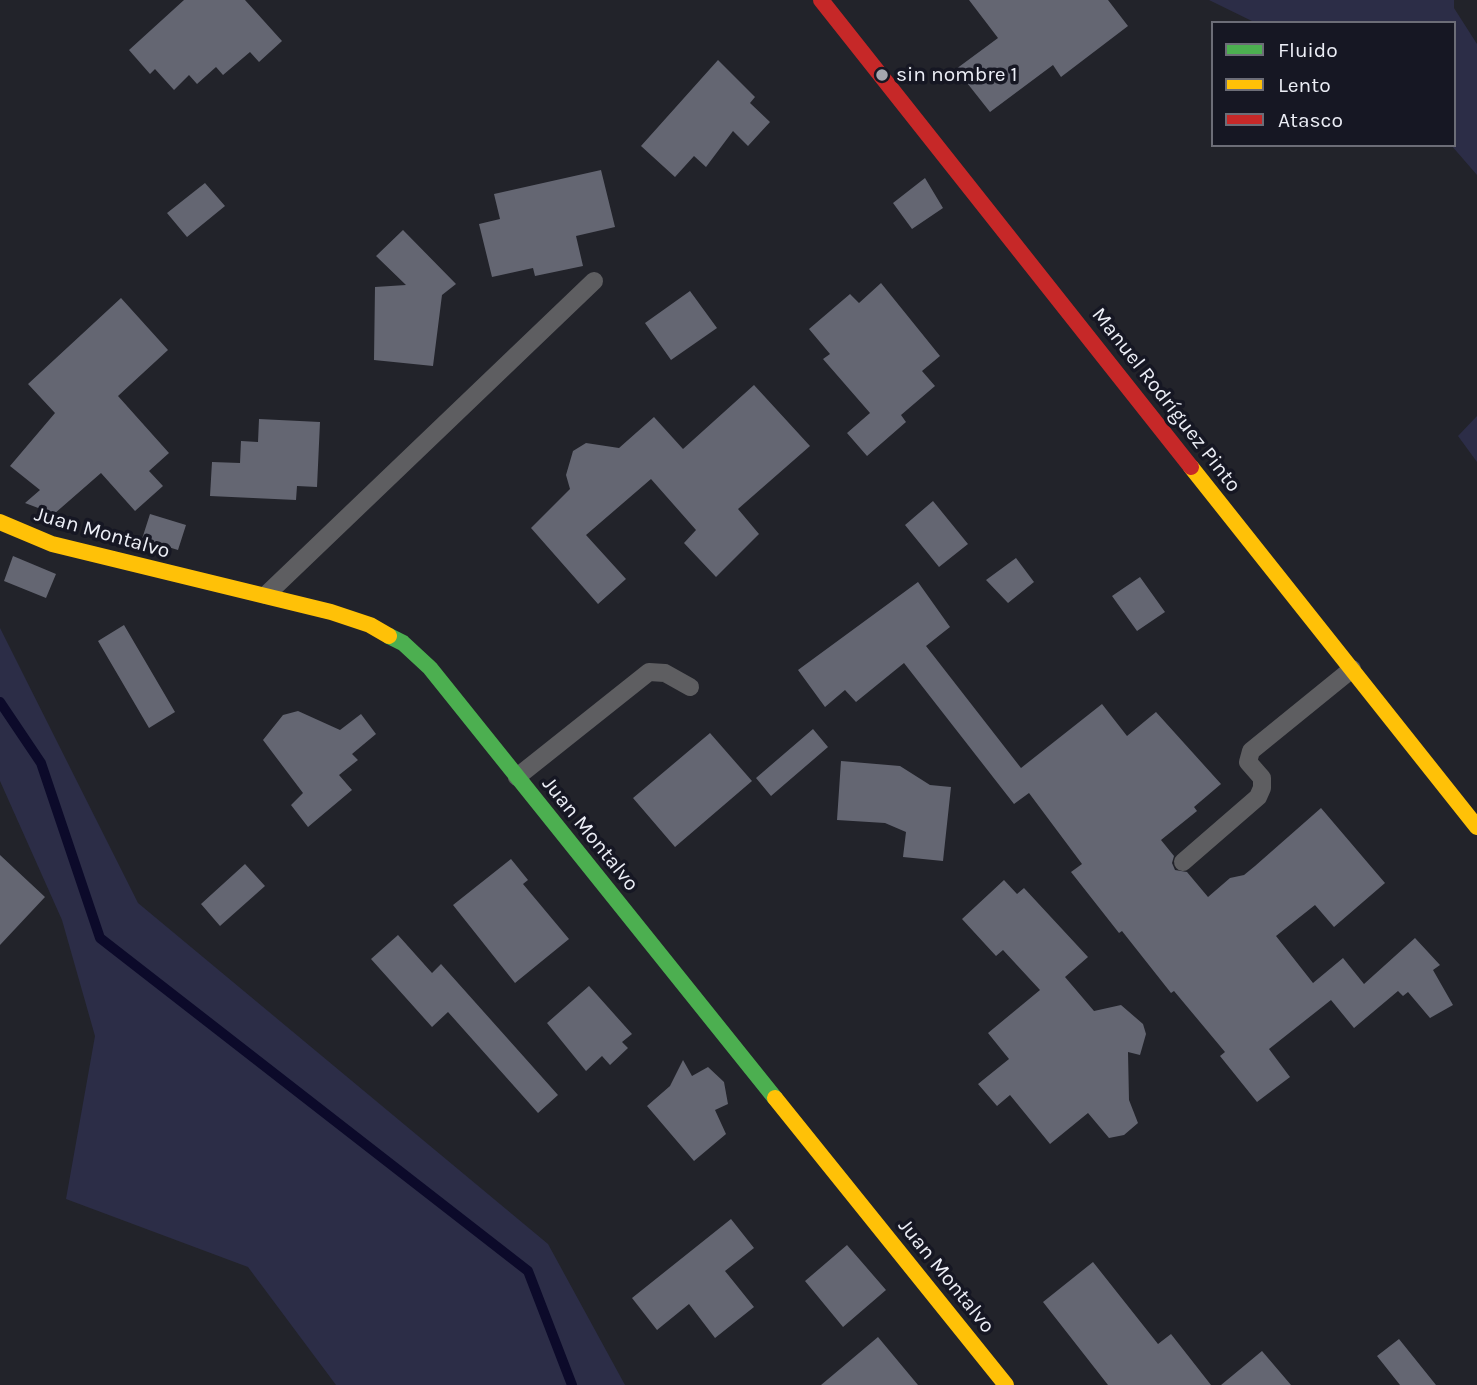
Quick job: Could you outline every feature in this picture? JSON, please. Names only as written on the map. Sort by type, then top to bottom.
[{"type":"street","name":"Manuel Rodríguez Pinto","points":[[821,0],[1477,827]]},
{"type":"street","name":"Juan Montalvo","points":[[0,522],[52,544],[331,612],[370,625],[403,643],[430,668],[1006,1385]]},
{"type":"lane","points":[[263,597],[594,281]]},
{"type":"lane","points":[[1183,862],[1258,797],[1262,778],[1248,762],[1251,751],[1352,669]]},
{"type":"lane","points":[[517,777],[649,671],[665,673],[690,687]]},
{"type":"shaded area","points":[[1209,0],[1454,0],[1454,8],[1477,44],[1477,175],[1453,147],[1456,147],[1456,21],[1252,21]]},
{"type":"shaded area","points":[[1477,416],[1477,462],[1458,436]]},
{"type":"shaded area","points":[[0,628],[138,903],[548,1244],[625,1385],[336,1385],[248,1267],[66,1199],[95,1036],[62,920],[0,781]]},
{"type":"building","points":[[184,0],[245,0],[282,41],[259,62],[250,52],[223,75],[216,67],[197,84],[189,75],[174,90],[155,69],[150,74],[129,50]]},
{"type":"building","points":[[969,0],[1108,0],[1128,26],[1061,77],[1053,65],[990,112],[956,69],[998,38]]},
{"type":"building","points":[[718,60],[755,97],[750,103],[770,122],[748,146],[733,131],[706,167],[694,156],[675,177],[641,146]]},
{"type":"building","points":[[601,170],[615,227],[576,236],[583,266],[535,276],[533,268],[492,277],[479,224],[500,219],[494,194]]},
{"type":"building","points":[[925,178],[943,208],[912,229],[893,203]]},
{"type":"building","points":[[205,183],[225,206],[187,237],[167,213]]},
{"type":"building","points":[[403,230],[456,284],[442,295],[433,366],[374,360],[375,287],[406,285],[376,256]]},
{"type":"building","points":[[881,283],[940,356],[922,371],[935,386],[901,415],[906,422],[867,456],[847,433],[870,413],[823,359],[830,354],[809,329],[850,294],[859,303]]},
{"type":"building","points":[[690,291],[717,328],[671,360],[645,323]]},
{"type":"building","points":[[121,298],[168,350],[118,396],[169,453],[149,471],[163,486],[135,511],[101,473],[54,514],[25,503],[40,490],[10,466],[55,413],[28,384]]},
{"type":"building","points":[[754,385],[810,446],[738,509],[759,534],[716,577],[684,543],[696,530],[651,479],[586,535],[626,579],[598,604],[531,528],[570,489],[566,475],[573,451],[586,443],[619,448],[654,417],[683,449]]},
{"type":"building","points":[[259,419],[320,422],[317,487],[297,486],[296,500],[210,496],[212,462],[240,463],[241,441],[258,442]]},
{"type":"building","points":[[933,501],[968,544],[939,567],[905,525]]},
{"type":"building","points":[[150,514],[186,525],[178,550],[142,539]]},
{"type":"building","points":[[13,556],[56,574],[46,598],[4,581]]},
{"type":"building","points":[[1016,558],[1034,582],[1008,603],[986,580]]},
{"type":"building","points":[[1140,577],[1165,612],[1137,631],[1112,596]]},
{"type":"building","points":[[918,582],[950,627],[926,646],[1021,768],[1102,704],[1127,736],[1156,712],[1221,784],[1194,807],[1197,811],[1161,840],[1174,856],[1172,863],[1175,870],[1187,872],[1208,897],[1230,878],[1244,875],[1321,808],[1385,883],[1334,927],[1315,905],[1276,936],[1313,983],[1343,958],[1364,984],[1415,938],[1440,965],[1433,970],[1453,1005],[1430,1018],[1408,992],[1403,996],[1398,991],[1354,1028],[1331,1000],[1269,1049],[1290,1077],[1257,1102],[1220,1056],[1225,1052],[1174,991],[1171,993],[1122,931],[1119,933],[1071,872],[1082,864],[1029,793],[1014,804],[904,663],[856,702],[845,690],[825,707],[798,670]]},
{"type":"building","points":[[124,625],[175,712],[149,728],[98,641]]},
{"type":"building","points":[[298,711],[340,730],[361,714],[376,734],[352,754],[358,760],[339,775],[352,790],[308,827],[291,805],[303,793],[263,740],[283,715]]},
{"type":"building","points":[[813,729],[828,747],[771,796],[756,778]]},
{"type":"building","points":[[710,733],[752,781],[675,847],[633,798]]},
{"type":"building","points":[[841,761],[900,766],[930,785],[951,787],[943,861],[903,857],[906,832],[885,823],[837,820]]},
{"type":"building","points":[[0,855],[45,897],[0,945]]},
{"type":"building","points":[[511,859],[528,880],[523,884],[569,939],[515,983],[453,905]]},
{"type":"building","points":[[245,864],[265,886],[220,926],[201,904]]},
{"type":"building","points":[[1004,880],[1017,894],[1024,888],[1088,957],[1065,977],[1094,1011],[1121,1005],[1143,1024],[1146,1034],[1140,1055],[1128,1052],[1129,1100],[1138,1123],[1124,1135],[1109,1138],[1088,1113],[1050,1144],[1010,1095],[997,1106],[978,1084],[1009,1059],[988,1033],[1040,990],[1003,950],[996,956],[962,919]]},
{"type":"building","points":[[398,935],[432,973],[441,964],[558,1095],[538,1113],[448,1012],[432,1027],[371,959]]},
{"type":"building","points":[[589,986],[632,1034],[622,1042],[628,1048],[610,1065],[602,1056],[586,1071],[547,1023]]},
{"type":"building","points":[[683,1060],[692,1076],[708,1067],[724,1082],[728,1104],[715,1110],[726,1134],[694,1161],[647,1106],[670,1086]]},
{"type":"building","points":[[731,1219],[754,1248],[725,1271],[754,1307],[715,1338],[689,1304],[657,1330],[632,1298]]},
{"type":"building","points":[[847,1245],[886,1290],[843,1327],[805,1281]]},
{"type":"building","points":[[1093,1262],[1158,1344],[1171,1334],[1211,1385],[1108,1385],[1043,1302]]},
{"type":"building","points":[[878,1337],[918,1385],[821,1385]]},
{"type":"building","points":[[1399,1339],[1436,1385],[1400,1385],[1377,1356]]},
{"type":"building","points":[[1262,1351],[1291,1385],[1221,1385]]},
{"type":"waterway","points":[[0,702],[41,763],[100,938],[528,1271],[572,1385]]},
{"type":"traffic: fast","points":[[389,636],[403,643],[430,668],[775,1098]]},
{"type":"traffic: slow","points":[[1191,467],[1477,827]]},
{"type":"traffic: slow","points":[[0,522],[52,544],[331,612],[370,625],[389,636]]},
{"type":"traffic: slow","points":[[775,1098],[1006,1385]]},
{"type":"traffic: jam","points":[[821,0],[1191,467]]},
{"type":"place","name":"sin nombre 1","points":[[882,75]]}]
